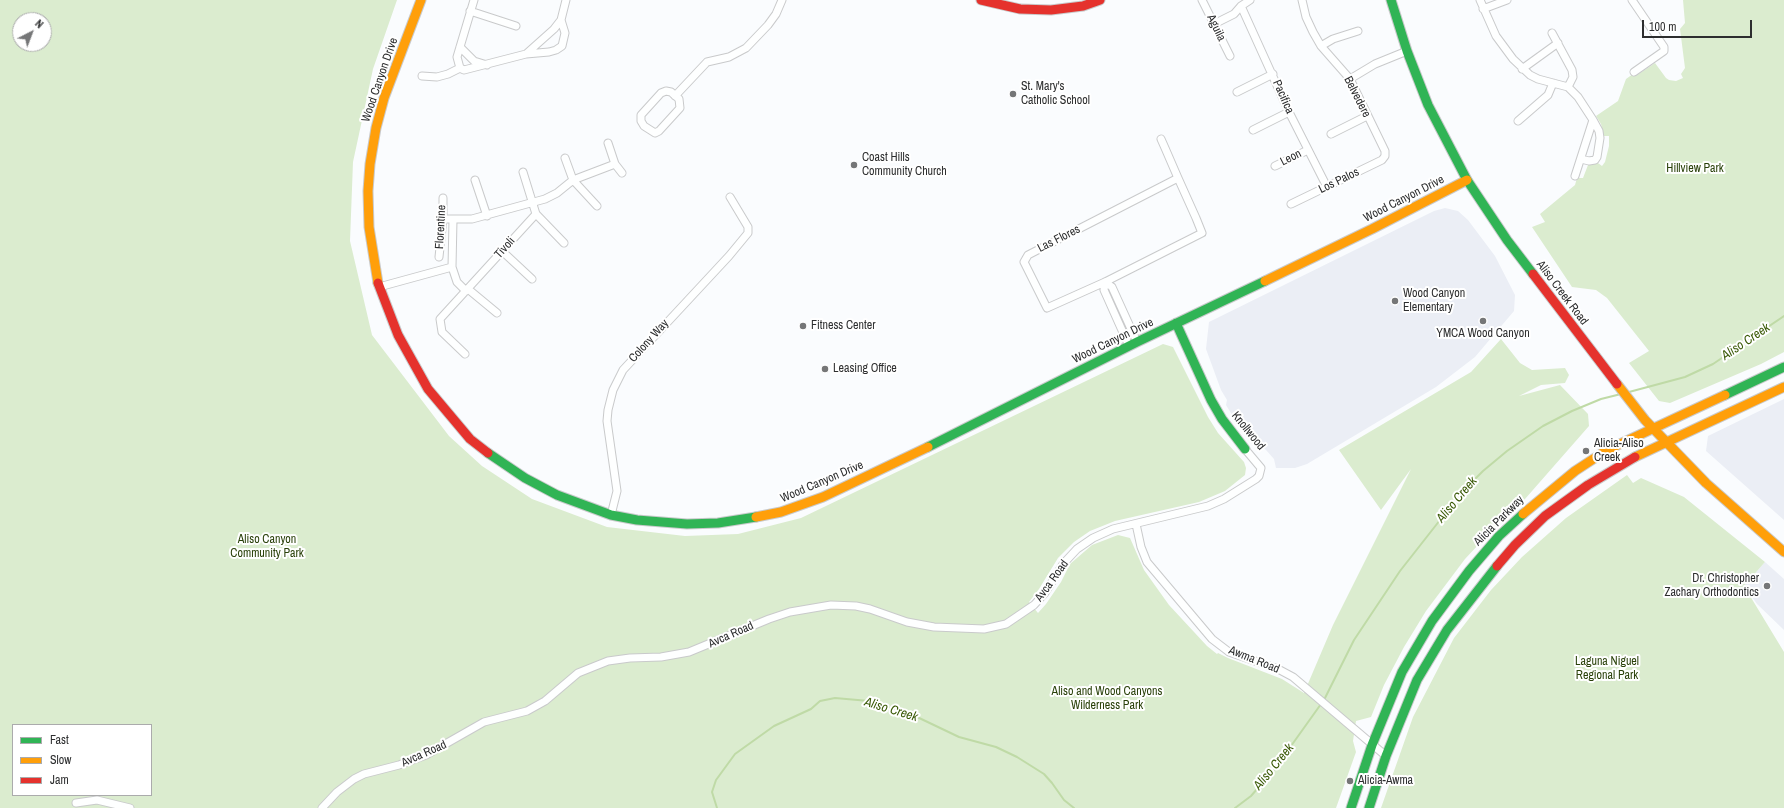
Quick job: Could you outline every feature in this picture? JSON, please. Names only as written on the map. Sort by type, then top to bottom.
[{"type":"main road","name":"Wood Canyon Drive","points":[[421,0],[384,98],[376,128],[370,164],[368,191],[369,227],[379,286],[398,335],[412,363],[428,389],[470,439],[493,457],[525,478],[557,495],[611,515],[659,522],[695,524],[725,522],[780,512],[823,497],[1133,344],[1365,232],[1467,180]]},
{"type":"main road","points":[[981,0],[1020,9],[1051,10],[1083,6],[1100,0]]},
{"type":"main road","name":"Aliso Creek Road","points":[[1391,0],[1407,52],[1428,105],[1467,180],[1507,240],[1645,420],[1706,482],[1784,552]]},
{"type":"main road","name":"Knollwood","points":[[1176,323],[1211,400],[1222,418],[1245,449]]},
{"type":"main road","name":"Alicia Parkway","points":[[1351,808],[1372,745],[1402,672],[1432,621],[1469,571],[1499,536],[1535,503],[1575,471],[1607,450],[1784,367]]},
{"type":"main road","points":[[1369,808],[1386,756],[1417,680],[1447,630],[1515,545],[1546,516],[1588,484],[1628,460],[1784,387]]},
{"type":"street","points":[[460,68],[457,57],[474,0]]},
{"type":"street","points":[[526,54],[544,39],[561,20],[566,0]]},
{"type":"street","points":[[675,96],[707,62],[729,58],[739,54],[746,48],[768,25],[776,14],[782,0]]},
{"type":"street","name":"Aguila","points":[[1202,0],[1230,56]]},
{"type":"street","points":[[1214,24],[1234,14],[1241,6],[1250,0]]},
{"type":"street","name":"Belvedere","points":[[1304,0],[1306,17],[1320,46],[1350,79],[1385,151],[1385,156]]},
{"type":"street","points":[[1480,0],[1483,10],[1496,36],[1522,69],[1538,79],[1568,87],[1578,97],[1593,120],[1599,131],[1600,138],[1597,157],[1589,162],[1581,159]]},
{"type":"street","points":[[1483,10],[1507,0]]},
{"type":"street","points":[[1632,0],[1664,47],[1664,51],[1634,72]]},
{"type":"street","name":"Pacifica","points":[[1241,6],[1244,16],[1289,112],[1327,187]]},
{"type":"street","points":[[470,11],[516,26]]},
{"type":"street","points":[[422,76],[437,77],[448,74],[460,68],[470,70],[526,54],[556,50],[562,46],[565,33],[561,20]]},
{"type":"street","points":[[1320,46],[1333,39],[1358,31]]},
{"type":"street","points":[[1552,32],[1572,70],[1573,76],[1568,87]]},
{"type":"street","points":[[1522,69],[1558,43]]},
{"type":"street","points":[[460,47],[474,61],[487,65]]},
{"type":"street","points":[[1350,79],[1375,64],[1407,52]]},
{"type":"street","points":[[1237,92],[1272,74]]},
{"type":"street","points":[[1518,121],[1548,95],[1553,83]]},
{"type":"street","points":[[671,92],[675,96],[679,99],[680,108],[659,131],[655,133],[644,126],[641,121],[641,115],[661,93],[671,92]]},
{"type":"street","points":[[1253,130],[1289,112]]},
{"type":"street","points":[[1331,134],[1367,116]]},
{"type":"street","points":[[1575,176],[1593,120]]},
{"type":"street","name":"Las Flores","points":[[1161,139],[1202,233],[1105,282],[1047,308],[1024,262],[1028,255],[1178,178]]},
{"type":"street","points":[[608,143],[616,164],[622,173]]},
{"type":"street","name":"Leon","points":[[1275,166],[1308,150]]},
{"type":"street","name":"Los Palos","points":[[1291,204],[1382,160],[1385,156]]},
{"type":"street","points":[[565,158],[573,180],[597,206]]},
{"type":"street","points":[[443,219],[472,219],[533,202],[557,193],[573,180],[616,164]]},
{"type":"street","points":[[523,172],[536,214],[564,243]]},
{"type":"street","points":[[475,180],[487,216]]},
{"type":"street","name":"Colony Way","points":[[611,515],[617,491],[607,420],[613,390],[623,370],[729,256],[748,232],[748,227],[730,197]]},
{"type":"street","name":"Florentine","points":[[440,257],[443,198]]},
{"type":"street","name":"Tivoli","points":[[465,354],[442,332],[440,319],[536,214]]},
{"type":"street","points":[[453,220],[452,267],[458,282],[497,313]]},
{"type":"street","points":[[502,251],[532,279]]},
{"type":"street","points":[[379,286],[452,267]]},
{"type":"street","points":[[1105,282],[1112,288],[1133,344]]},
{"type":"street","name":"Knollwood","points":[[1136,524],[1208,506],[1256,479],[1259,476],[1261,468],[1245,449]]},
{"type":"street","name":"Awma Road","points":[[1136,524],[1141,547],[1147,562],[1212,639],[1230,652],[1282,671],[1305,687],[1386,756]]},
{"type":"street","name":"Avca Road","points":[[322,808],[337,792],[354,779],[364,774],[399,765],[426,755],[484,722],[527,711],[545,701],[578,673],[608,661],[630,658],[661,657],[689,652],[769,619],[810,608],[831,605],[856,606],[870,609],[907,622],[934,627],[984,629],[1006,624],[1034,605],[1045,593],[1063,564],[1085,542],[1107,531],[1136,524]]},
{"type":"street","points":[[76,803],[97,800],[130,808]]},
{"type":"shaded area","points":[[1445,208],[1458,211],[1468,220],[1495,256],[1515,295],[1514,311],[1475,357],[1436,387],[1307,464],[1295,468],[1276,468],[1274,459],[1266,450],[1251,439],[1237,423],[1226,405],[1227,400],[1221,390],[1206,349],[1209,322],[1434,211]]},
{"type":"shaded area","points":[[1784,399],[1784,520],[1706,451],[1708,436]]},
{"type":"shaded area","points":[[1765,562],[1784,579],[1784,630],[1757,604],[1744,586]]},
{"type":"green space","points":[[0,0],[397,0],[373,69],[353,162],[350,241],[372,335],[449,436],[482,466],[532,499],[607,527],[685,536],[738,534],[801,518],[1163,344],[1173,347],[1208,417],[1218,433],[1244,462],[1246,468],[1245,475],[1225,491],[1199,502],[1115,521],[1090,531],[1074,542],[1058,558],[1029,602],[1038,613],[1061,582],[1070,564],[1092,545],[1118,535],[1130,538],[1144,570],[1169,605],[1207,646],[1217,654],[1218,653],[1282,679],[1304,693],[1333,625],[1411,469],[1381,510],[1339,450],[1471,372],[1501,339],[1520,363],[1532,370],[1565,368],[1569,375],[1565,383],[1541,385],[1519,396],[1560,385],[1588,414],[1589,426],[1525,499],[1494,528],[1465,559],[1426,611],[1404,647],[1384,685],[1371,717],[1356,721],[1353,741],[1356,752],[1336,808],[0,808]]},
{"type":"green space","name":"Hillview Park","points":[[1683,0],[1784,0],[1784,352],[1761,364],[1670,403],[1659,401],[1629,363],[1649,351],[1607,298],[1596,290],[1572,287],[1532,227],[1545,222],[1540,214],[1575,185],[1577,178],[1583,178],[1588,165],[1598,163],[1602,166],[1605,162],[1609,146],[1609,136],[1604,136],[1601,124],[1596,116],[1618,101],[1626,79],[1633,74],[1637,75],[1655,63],[1669,80],[1676,81],[1683,78],[1681,74],[1685,68],[1680,29],[1685,23]]},
{"type":"green space","name":"Laguna Niguel Regional Park","points":[[1627,475],[1633,483],[1641,478],[1684,497],[1765,562],[1744,586],[1784,652],[1784,808],[1381,808],[1413,717],[1454,638],[1491,590],[1522,557],[1566,518]]},
{"type":"waterway","name":"Aliso Creek","points":[[1629,392],[1685,377],[1713,364],[1784,316]]},
{"type":"waterway","name":"Aliso Creek","points":[[1324,700],[1354,640],[1400,571],[1462,492],[1483,471],[1507,451],[1543,426],[1572,411],[1601,399],[1621,394]]},
{"type":"waterway","name":"Aliso Creek","points":[[717,808],[712,792],[716,780],[735,754],[774,726],[811,709],[820,701],[835,698],[869,701],[915,716],[959,737],[996,747],[1017,757],[1044,774],[1064,800],[1074,808]]},
{"type":"waterway","name":"Aliso Creek","points":[[1235,808],[1251,796],[1276,767],[1321,704]]},
{"type":"traffic: fast","points":[[1391,0],[1407,51],[1428,105],[1467,180],[1507,240],[1533,274]]},
{"type":"traffic: fast","points":[[928,447],[1137,342],[1265,281]]},
{"type":"traffic: fast","points":[[1176,323],[1211,400],[1222,419],[1245,449]]},
{"type":"traffic: fast","points":[[1725,395],[1784,367]]},
{"type":"traffic: fast","points":[[488,453],[525,478],[557,495],[611,515],[637,520],[687,524],[718,523],[756,517]]},
{"type":"traffic: fast","points":[[1351,808],[1372,745],[1402,672],[1432,621],[1469,571],[1499,536],[1523,514]]},
{"type":"traffic: fast","points":[[1369,808],[1386,756],[1417,680],[1447,630],[1497,566]]},
{"type":"traffic: slow","points":[[378,283],[369,227],[368,191],[370,164],[376,128],[384,98],[421,0]]},
{"type":"traffic: slow","points":[[1265,281],[1372,229],[1467,180]]},
{"type":"traffic: slow","points":[[1617,384],[1645,420],[1706,483],[1784,552]]},
{"type":"traffic: slow","points":[[1635,457],[1784,387]]},
{"type":"traffic: slow","points":[[1523,514],[1575,471],[1607,450],[1725,395]]},
{"type":"traffic: slow","points":[[756,517],[781,512],[823,497],[928,447]]},
{"type":"traffic: jam","points":[[981,0],[1020,9],[1051,10],[1083,6],[1100,0]]},
{"type":"traffic: jam","points":[[1533,274],[1617,384]]},
{"type":"traffic: jam","points":[[378,283],[398,335],[428,389],[470,439],[488,453]]},
{"type":"traffic: jam","points":[[1497,566],[1515,545],[1545,516],[1588,485],[1635,457]]},
{"type":"place","name":"St. Mary's Catholic School","points":[[1013,94]]},
{"type":"place","name":"Coast Hills Community Church","points":[[854,165]]},
{"type":"place","name":"Wood Canyon Elementary","points":[[1395,301]]},
{"type":"place","name":"YMCA Wood Canyon","points":[[1483,321]]},
{"type":"place","name":"Fitness Center","points":[[803,326]]},
{"type":"place","name":"Leasing Office","points":[[825,369]]},
{"type":"place","name":"Alicia-Aliso Creek","points":[[1586,451]]},
{"type":"place","name":"Dr. Christopher Zachary Orthodontics","points":[[1767,586]]},
{"type":"place","name":"Alicia-Awma","points":[[1350,781]]},
{"type":"park label","name":"Aliso Canyon Community Park","points":[[267,547]]},
{"type":"park label","name":"Aliso and Wood Canyons Wilderness Park","points":[[1107,699]]}]
